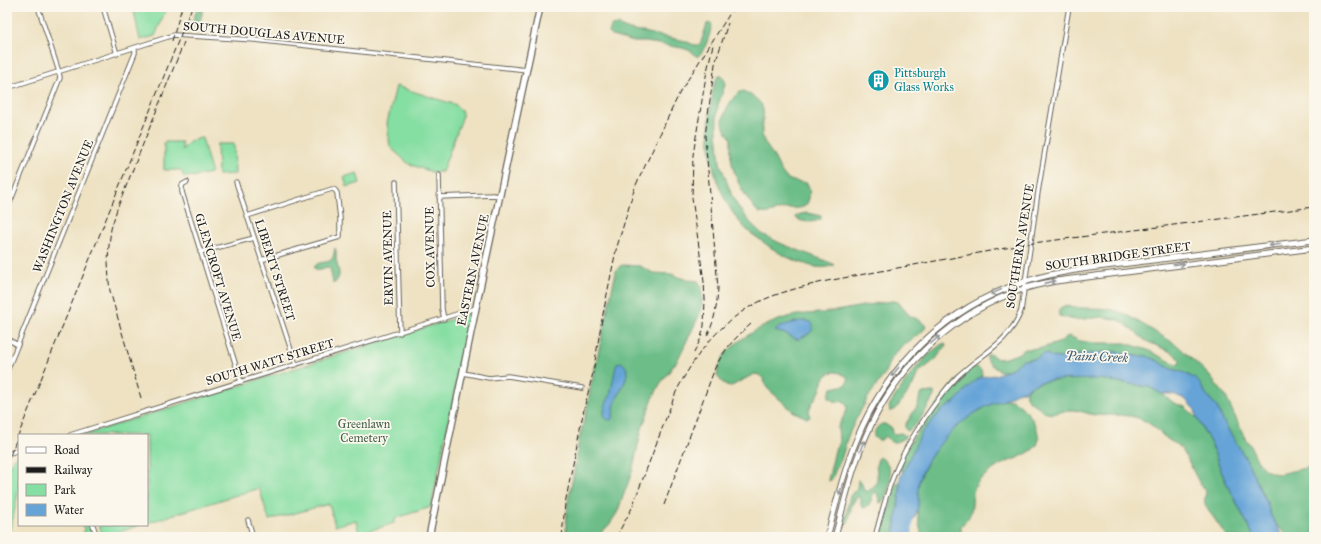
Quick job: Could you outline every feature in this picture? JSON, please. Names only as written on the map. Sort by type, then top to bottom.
[{"type":"main road","name":"EASTERN AVENUE","points":[[429,537],[540,7]]},
{"type":"main road","name":"SOUTH BRIDGE STREET","points":[[827,537],[856,442],[866,417],[892,376],[930,334],[950,319],[984,298],[1025,281],[1052,274],[1314,240]]},
{"type":"main road","name":"SOUTH BRIDGE STREET","points":[[834,537],[863,444],[879,410],[899,378],[928,346],[973,312],[1024,289],[1056,281],[1085,276],[1314,248]]},
{"type":"street","points":[[7,210],[60,78],[38,7]]},
{"type":"street","points":[[102,7],[117,54]]},
{"type":"street","name":"SOUTHERN AVENUE","points":[[875,537],[886,498],[898,466],[914,433],[958,375],[1003,339],[1014,327],[1021,312],[1051,107],[1068,7]]},
{"type":"street","name":"SOUTH DOUGLAS AVENUE","points":[[7,88],[174,35],[255,40],[527,70]]},
{"type":"street","name":"WASHINGTON AVENUE","points":[[7,371],[135,53],[134,48]]},
{"type":"street","name":"COX AVENUE","points":[[439,175],[442,309],[444,319]]},
{"type":"street","name":"GLENCROFT AVENUE","points":[[187,182],[182,185],[182,192],[241,382]]},
{"type":"street","name":"LIBERTY STREET","points":[[236,182],[296,365]]},
{"type":"street","name":"ERVIN AVENUE","points":[[396,182],[400,333]]},
{"type":"street","points":[[247,216],[328,190],[335,190],[337,193],[341,236],[261,260]]},
{"type":"street","points":[[439,197],[500,196]]},
{"type":"street","points":[[200,252],[254,238]]},
{"type":"street","name":"SOUTH WATT STREET","points":[[73,434],[476,308]]},
{"type":"street","points":[[7,339],[18,345]]},
{"type":"street","points":[[463,373],[489,378],[508,376],[582,388]]},
{"type":"street","points":[[7,454],[18,450]]},
{"type":"street","points":[[248,520],[253,537]]},
{"type":"street","points":[[93,526],[97,537]]},
{"type":"green space","points":[[133,7],[167,7],[155,36],[140,40]]},
{"type":"green space","points":[[198,7],[204,7],[200,21],[195,25],[193,24],[193,20]]},
{"type":"green space","points":[[711,23],[712,26],[707,43],[703,51],[697,57],[691,51],[682,48],[646,42],[634,42],[612,36],[609,33],[611,26],[618,25],[633,31],[699,45],[707,24]]},
{"type":"green space","points":[[719,76],[722,76],[725,81],[718,105],[717,115],[720,163],[732,196],[737,205],[750,222],[762,234],[782,244],[834,265],[829,267],[815,267],[787,257],[774,250],[749,232],[733,213],[725,199],[714,169],[709,137],[709,121],[714,86]]},
{"type":"green space","points":[[396,86],[456,105],[462,112],[462,118],[442,172],[432,172],[409,164],[390,147],[387,123]]},
{"type":"green space","points":[[744,91],[761,104],[763,111],[763,140],[783,174],[787,178],[796,182],[807,183],[810,190],[809,198],[805,206],[799,208],[787,208],[769,213],[759,213],[740,187],[732,165],[731,138],[723,125],[723,120],[725,112],[733,99]]},
{"type":"green space","points":[[202,138],[211,171],[210,173],[184,177],[181,170],[164,170],[164,142],[182,142],[182,150],[191,141]]},
{"type":"green space","points":[[217,144],[234,144],[235,174],[218,175]]},
{"type":"green space","points":[[357,173],[360,183],[347,187],[344,177]]},
{"type":"green space","points":[[807,213],[821,216],[821,219],[808,222],[796,218],[796,216]]},
{"type":"green space","points":[[335,248],[339,274],[335,283],[333,283],[330,268],[327,267],[318,270],[314,268],[320,263],[330,261],[334,255]]},
{"type":"green space","points":[[620,266],[640,266],[653,273],[671,274],[687,280],[698,281],[702,287],[700,314],[677,361],[660,384],[652,400],[641,432],[632,472],[617,513],[609,525],[597,537],[566,537],[568,501],[579,439],[587,409],[616,271]],"holes":[[[623,386],[615,402],[613,417],[608,399]]]},
{"type":"green space","points":[[892,301],[898,302],[909,315],[921,321],[926,326],[922,332],[901,347],[890,360],[884,375],[869,396],[855,421],[848,436],[841,460],[830,481],[828,480],[835,450],[839,442],[838,427],[847,410],[847,405],[844,401],[840,402],[829,398],[829,394],[832,388],[846,385],[848,378],[835,372],[832,372],[826,376],[821,390],[811,406],[809,413],[810,417],[807,418],[794,412],[767,388],[763,378],[759,375],[754,374],[730,387],[723,383],[717,376],[718,369],[724,356],[734,345],[770,323],[802,314],[825,313]],"holes":[[[806,321],[810,333],[796,339],[775,331],[798,322]]]},
{"type":"green space","points":[[1064,306],[1106,309],[1122,313],[1177,345],[1208,374],[1225,395],[1245,438],[1258,462],[1264,469],[1272,473],[1279,474],[1314,466],[1314,537],[1288,537],[1277,525],[1271,516],[1267,503],[1246,459],[1223,421],[1217,407],[1206,395],[1200,384],[1180,371],[1171,369],[1156,360],[1116,352],[1076,355],[1059,358],[1043,354],[1035,359],[1028,359],[1019,363],[1005,371],[1000,371],[988,362],[986,357],[988,354],[997,359],[1006,358],[1025,349],[1042,348],[1061,342],[1069,336],[1080,341],[1094,343],[1125,343],[1148,350],[1173,363],[1179,364],[1180,360],[1173,353],[1146,341],[1119,320],[1102,317],[1075,320],[1059,316],[1059,310]]},
{"type":"green space","name":"Greenlawn Cemetery","points":[[468,314],[470,316],[431,507],[396,518],[394,523],[359,534],[356,520],[335,526],[329,504],[269,520],[259,488],[148,523],[148,434],[86,434]]},
{"type":"green space","points":[[942,344],[945,344],[946,346],[935,360],[918,373],[912,387],[896,409],[890,411],[890,404],[913,371]]},
{"type":"green space","points":[[975,366],[982,372],[982,376],[971,384],[955,402],[942,410],[922,432],[904,471],[901,471],[903,456],[916,433],[953,384],[968,370]]},
{"type":"green space","points":[[1090,378],[1149,387],[1174,403],[1185,407],[1197,418],[1211,444],[1224,478],[1254,537],[1227,537],[1206,508],[1206,492],[1182,450],[1148,423],[1133,417],[1121,415],[1095,415],[1075,410],[1047,413],[1026,397],[1027,390],[1041,382],[1063,379]]},
{"type":"green space","points":[[934,392],[934,396],[922,416],[915,426],[907,431],[905,425],[918,405],[920,395],[923,393]]},
{"type":"green space","points":[[1001,400],[1013,400],[1029,415],[1034,423],[1039,438],[1037,445],[1026,454],[996,467],[978,482],[973,493],[972,509],[967,520],[961,526],[961,537],[922,537],[918,516],[918,485],[923,471],[933,453],[946,436],[961,422],[989,405]]},
{"type":"green space","points":[[882,424],[885,424],[891,428],[892,433],[901,433],[906,436],[895,442],[891,442],[886,436],[881,440],[878,440],[874,437],[874,433]]},
{"type":"green space","points":[[18,455],[18,493],[10,533],[19,535],[19,537],[7,537],[7,521],[10,503],[7,501],[7,475],[14,458]]},
{"type":"green space","points":[[879,457],[885,461],[890,472],[890,485],[885,498],[880,503],[877,493],[875,492],[868,506],[863,508],[861,505],[861,498],[858,496],[852,504],[848,522],[844,524],[850,496],[857,488],[858,480],[861,481],[864,490],[867,492],[873,488],[876,483],[876,467]]},
{"type":"green space","points":[[897,482],[900,484],[900,491],[894,537],[881,537],[896,485]]},
{"type":"green space","points":[[83,526],[89,526],[93,537],[83,537],[83,532],[85,530]]},
{"type":"green space","points":[[99,526],[137,526],[103,537]]},
{"type":"water","points":[[806,321],[813,324],[812,330],[810,333],[799,339],[775,331],[784,325]]},
{"type":"water","points":[[1104,352],[1147,356],[1171,369],[1180,371],[1196,379],[1206,395],[1217,407],[1223,421],[1246,459],[1267,503],[1271,516],[1283,537],[1254,537],[1224,478],[1211,444],[1197,418],[1195,410],[1185,399],[1173,394],[1162,394],[1149,387],[1100,379],[1052,380],[1041,382],[1028,387],[1026,391],[1016,393],[1004,400],[991,404],[965,420],[942,441],[925,466],[919,482],[916,514],[907,533],[907,537],[894,537],[900,491],[900,478],[922,432],[942,410],[955,402],[971,384],[981,377],[995,375],[1009,370],[1023,360],[1035,359],[1043,354],[1059,358]]},
{"type":"water","points":[[621,362],[626,367],[627,376],[617,397],[612,418],[609,420],[604,417],[605,408],[610,396],[616,366]]},
{"type":"waterway","name":"Paint Creek","points":[[909,521],[909,537]]},
{"type":"railway","points":[[172,41],[182,7]]},
{"type":"railway","points":[[19,434],[192,7]]},
{"type":"railway","points":[[562,537],[565,504],[584,409],[593,373],[616,250],[635,187],[680,92],[734,7]]},
{"type":"railway","points":[[707,336],[715,313],[718,288],[705,136],[715,64],[728,23]]},
{"type":"railway","points":[[141,398],[110,291],[108,261],[109,245],[111,229],[117,209],[184,42]]},
{"type":"railway","points":[[694,353],[701,338],[704,326],[705,299],[692,198],[693,155],[706,76],[713,45]]},
{"type":"railway","points":[[616,537],[631,510],[676,392],[692,364],[701,351],[723,327],[735,317],[763,300],[787,291],[827,281],[1033,243],[1314,207]]},
{"type":"railway","points":[[664,505],[715,368],[731,344],[751,324]]},
{"type":"railway","points":[[7,463],[18,436]]},
{"type":"place","name":"Pittsburgh Glass Works","points":[[879,80]]}]
